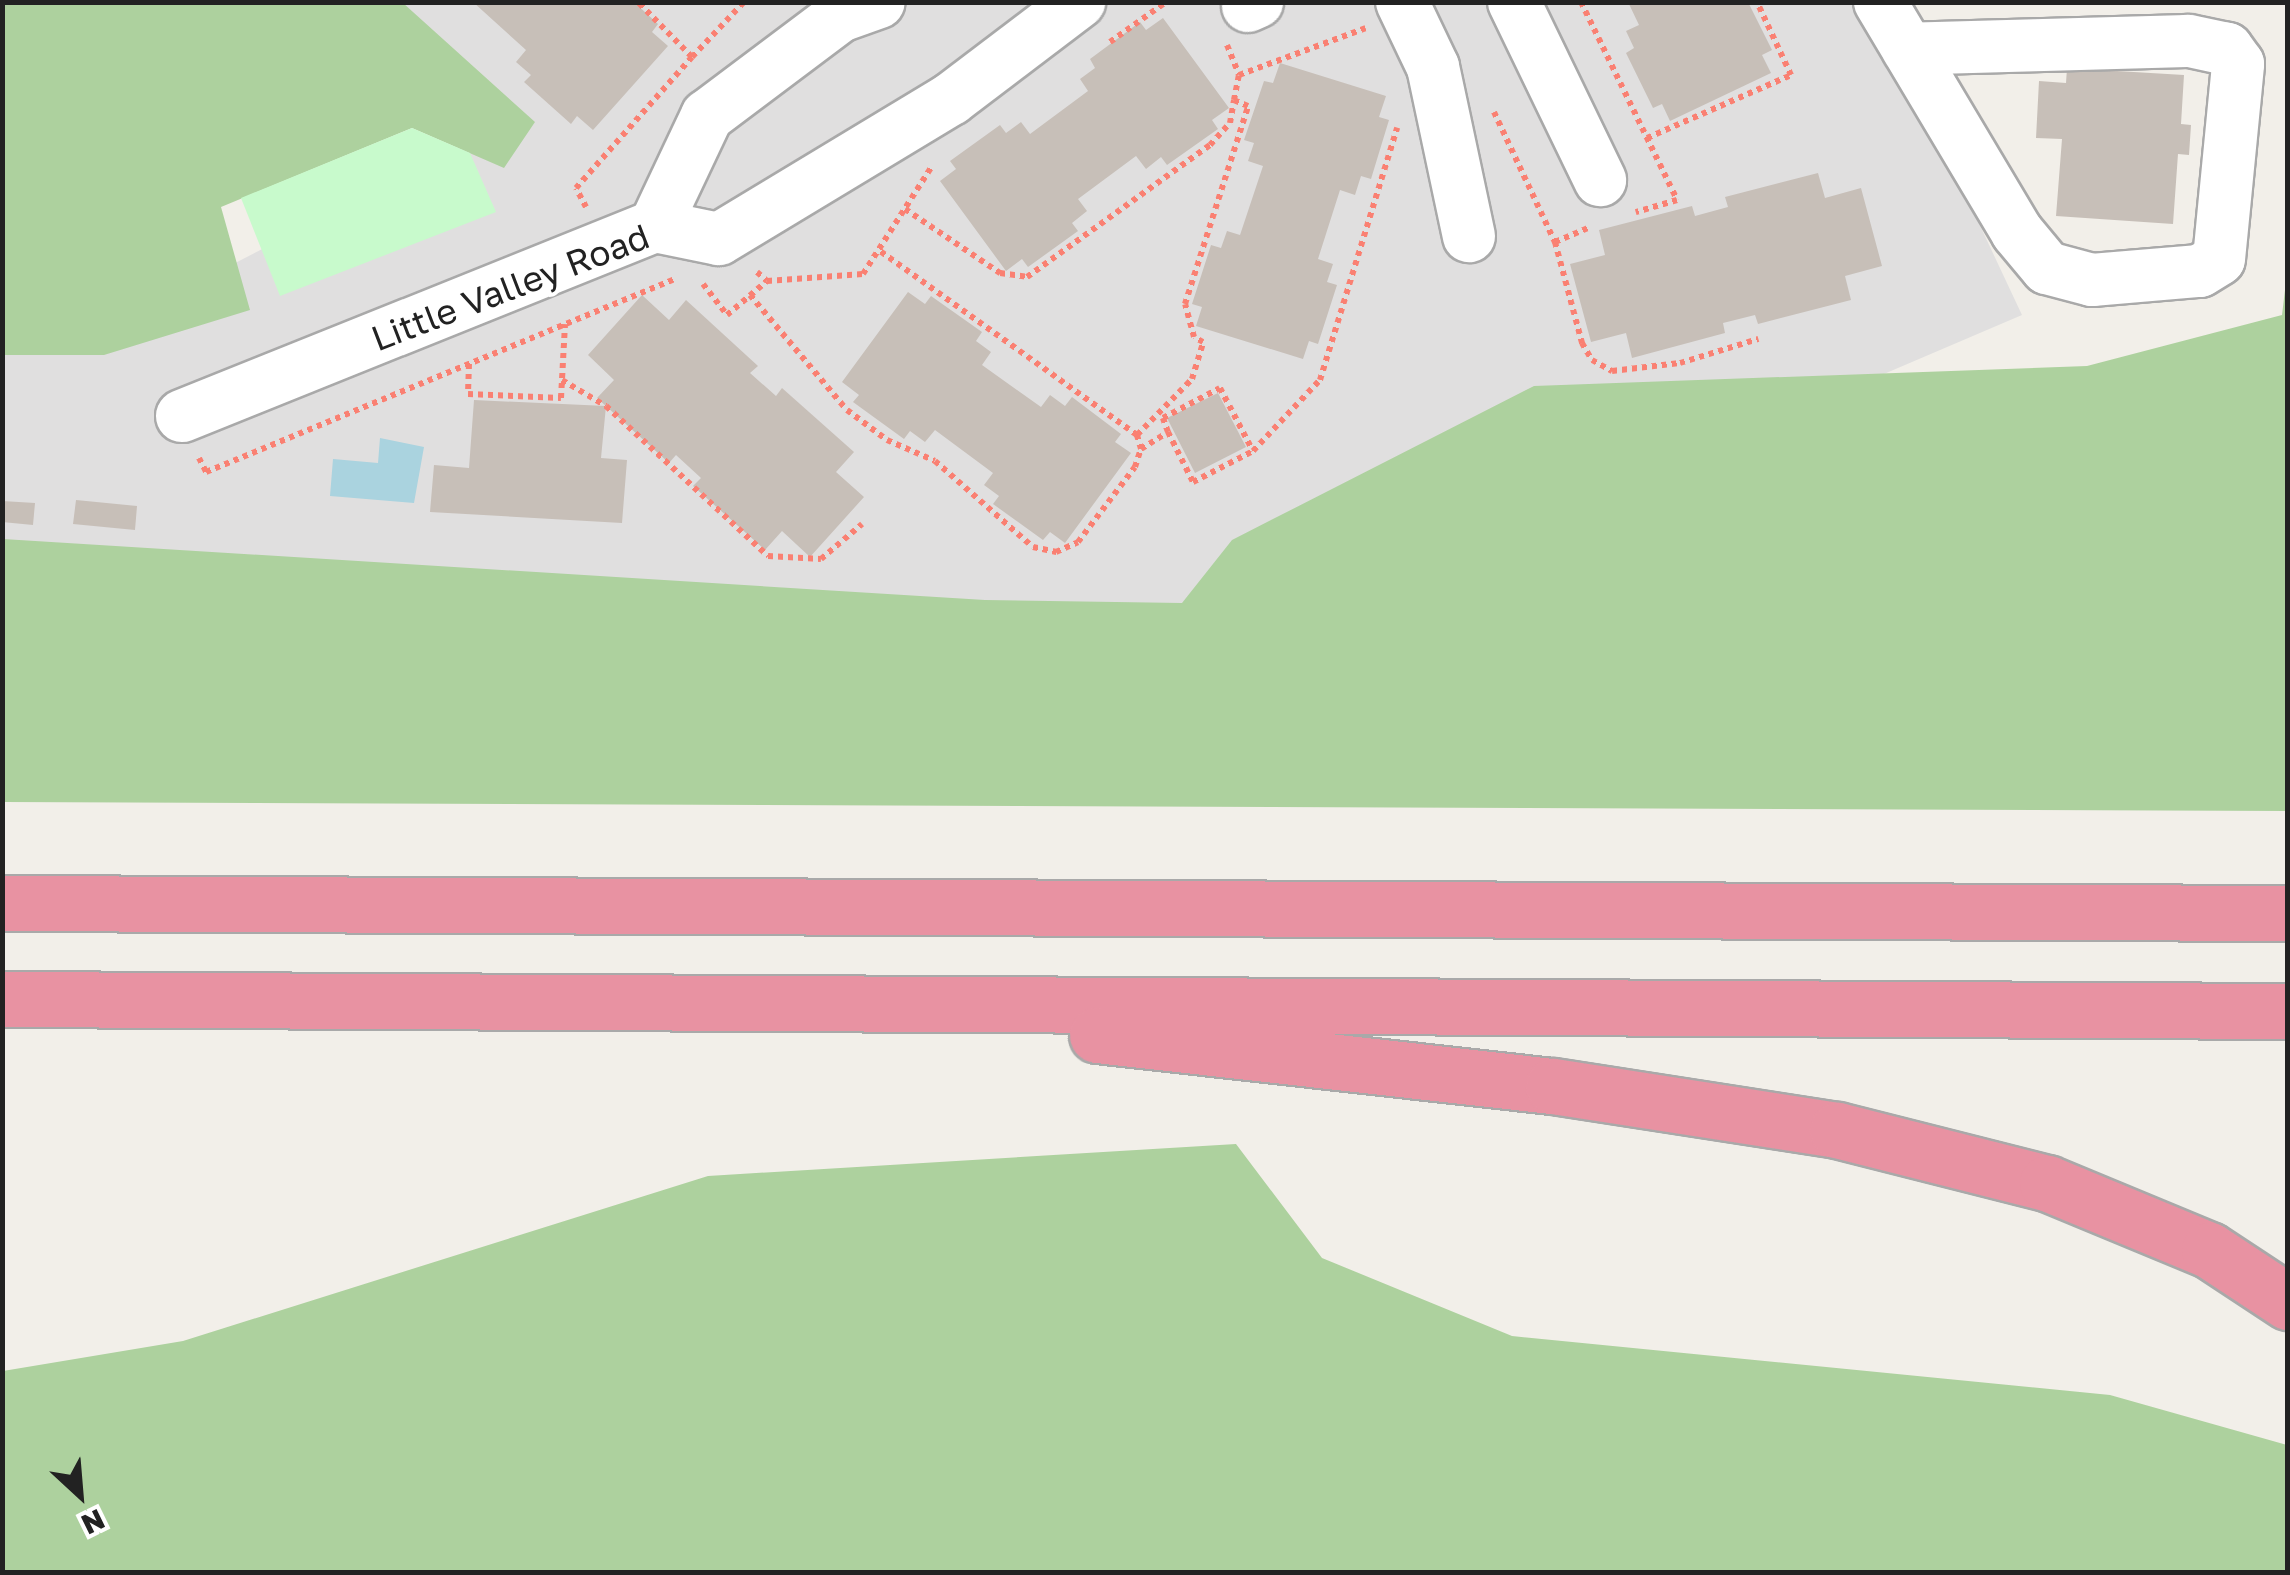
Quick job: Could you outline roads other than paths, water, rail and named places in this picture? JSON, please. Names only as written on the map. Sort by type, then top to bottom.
[{"type":"highway","points":[[2,902],[2288,913]]},
{"type":"highway","points":[[2,999],[2288,1011]]},
{"type":"highway","points":[[811,1003],[1553,1086],[1837,1130],[2047,1183],[2209,1250],[2288,1302]]},
{"type":"street","points":[[655,226],[707,116],[840,16],[878,2]]},
{"type":"street","points":[[1514,2],[1600,180]]},
{"type":"street","points":[[1880,2],[2016,232],[2047,268],[2092,280],[2200,271],[2219,259],[2238,64],[2227,49],[2188,41],[1908,49]]},
{"type":"street","points":[[1390,23],[1434,67],[1469,236]]},
{"type":"street","name":"Little Valley Road","points":[[182,416],[655,226],[719,239],[952,99],[1091,24]]},
{"type":"water","points":[[380,438],[424,447],[414,503],[330,496],[333,459],[378,463]]}]
